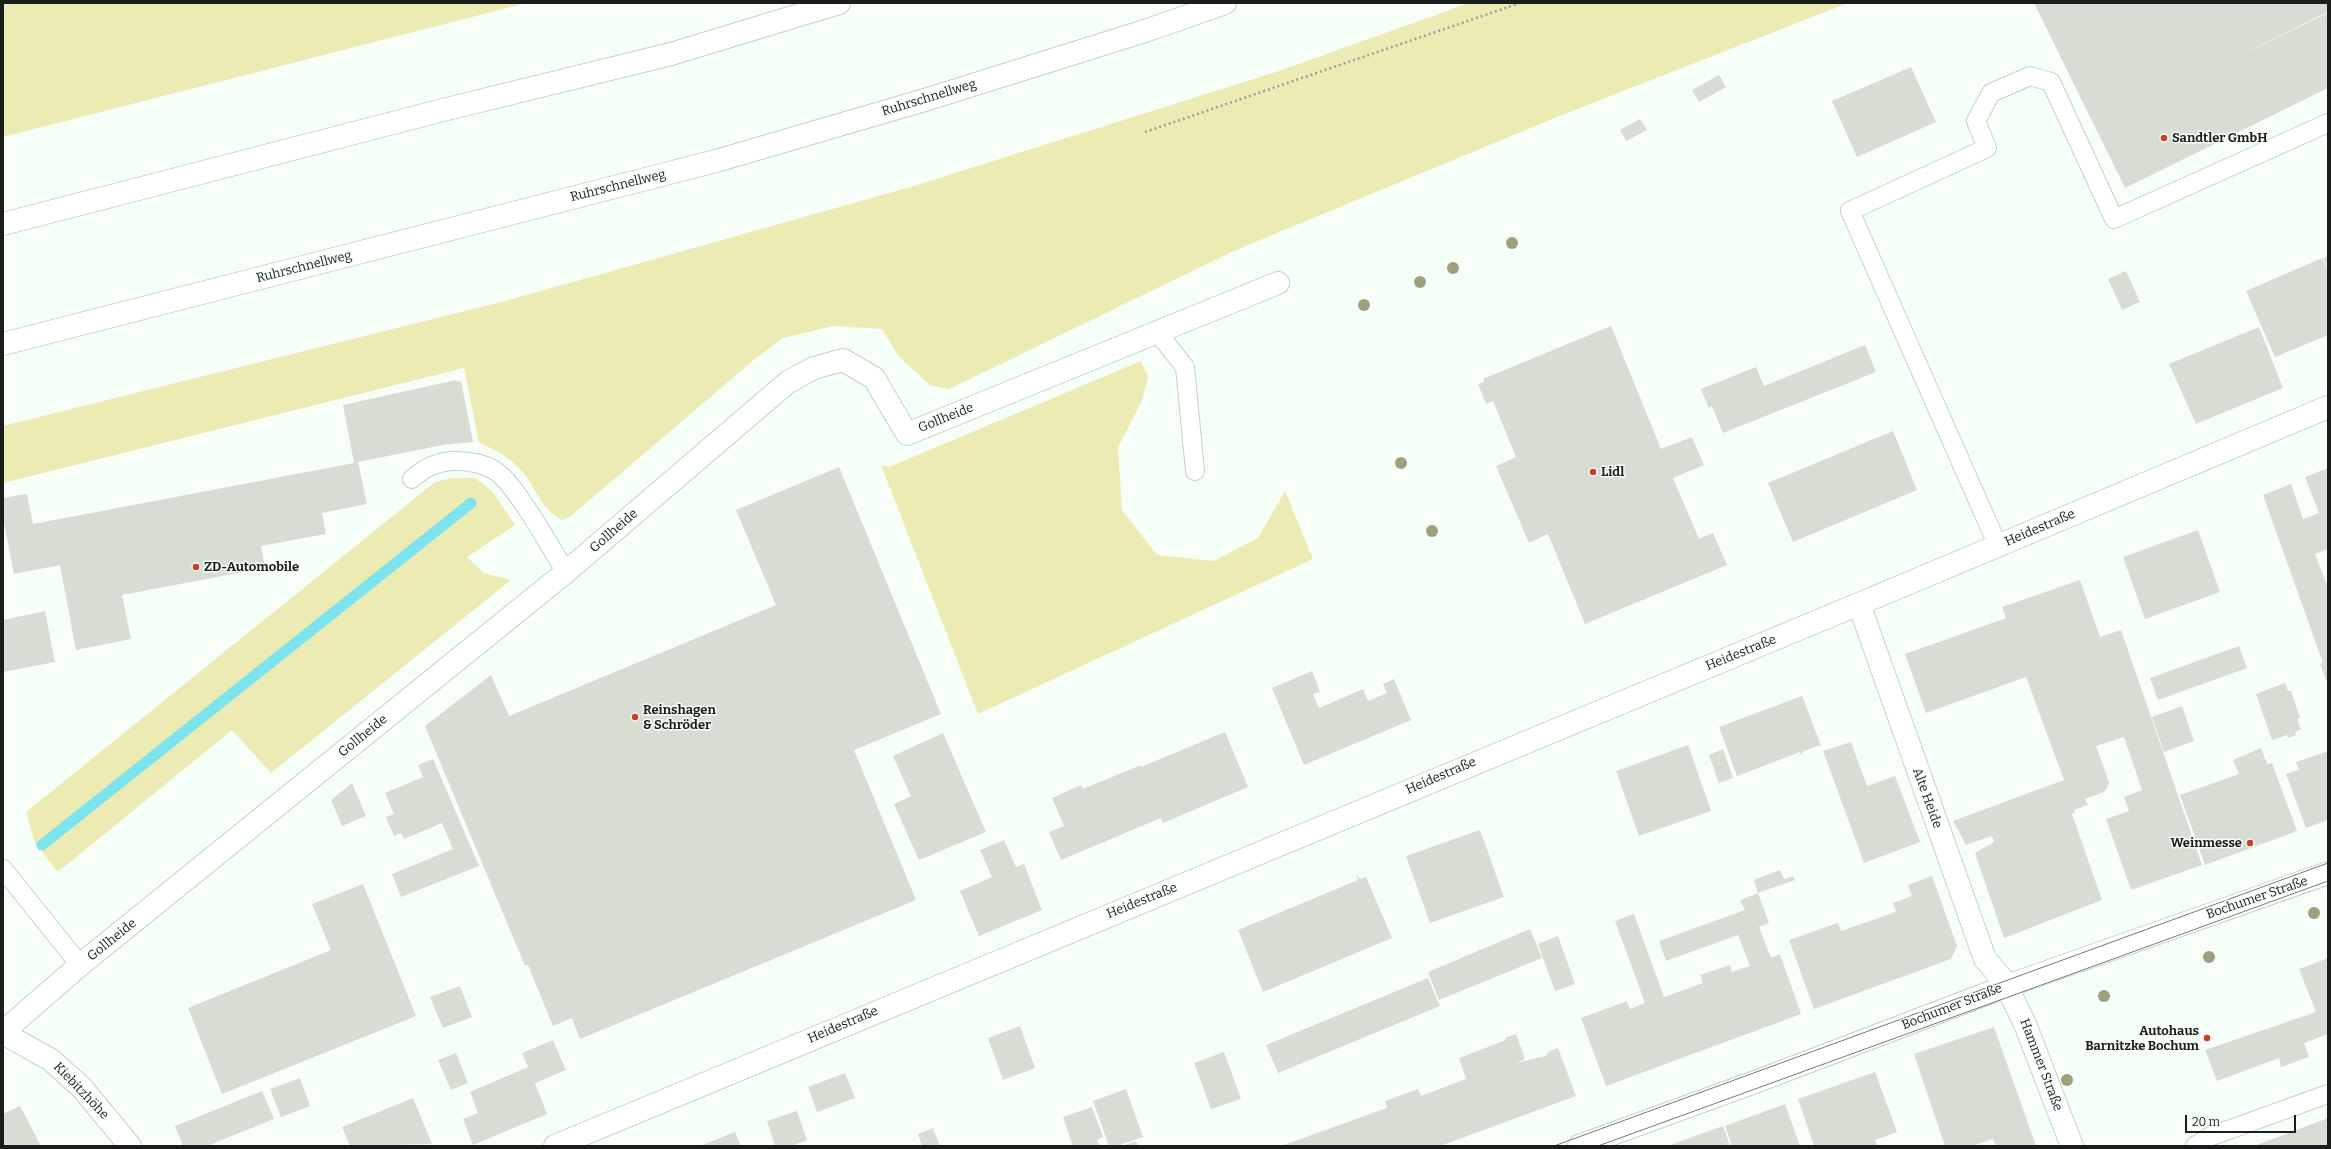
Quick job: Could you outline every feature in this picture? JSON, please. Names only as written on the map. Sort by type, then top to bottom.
[{"type":"main road","points":[[3,224],[444,110],[671,54],[839,3]]},
{"type":"main road","name":"Ruhrschnellweg","points":[[3,344],[716,161],[928,99],[1148,30],[1225,3]]},
{"type":"main road","name":"Gollheide","points":[[3,1033],[80,965],[566,572],[788,382],[814,368],[843,360],[874,378],[907,434],[1278,283]]},
{"type":"main road","name":"Heidestraße","points":[[555,1146],[1859,604],[2328,407]]},
{"type":"main road","name":"Alte Heide","points":[[1859,604],[1984,959],[2007,986]]},
{"type":"main road","name":"Bochumer Straße","points":[[1579,1146],[1763,1079],[2007,986],[2328,873]]},
{"type":"main road","name":"Hammer Straße","points":[[2007,986],[2025,1024],[2072,1146]]},
{"type":"main road","name":"Kiebitzhöhe","points":[[3,1033],[51,1060],[82,1088],[130,1146]]},
{"type":"lane","points":[[1998,546],[1850,211],[1987,148],[1976,121],[1991,93],[2030,76],[2051,82],[2114,219],[2328,123]]},
{"type":"lane","points":[[1157,332],[1185,367],[1195,471]]},
{"type":"lane","points":[[412,479],[424,468],[445,461],[479,463],[495,470],[511,486],[566,572]]},
{"type":"lane","points":[[3,869],[80,965]]},
{"type":"lane","points":[[2194,1146],[2209,1137],[2328,1094]]},
{"type":"path","points":[[1145,132],[1520,3]]},
{"type":"green space","points":[[3,3],[527,3],[3,137]]},
{"type":"green space","points":[[1469,3],[1848,3],[1562,115],[1236,250],[949,389],[930,385],[899,357],[882,329],[833,326],[783,338],[756,358],[571,516],[562,520],[548,510],[516,465],[501,454],[479,443],[464,368],[3,483],[3,426],[509,300],[914,186],[1279,71]]},
{"type":"green space","points":[[1141,361],[1148,377],[1142,401],[1118,447],[1122,510],[1157,555],[1214,561],[1258,538],[1285,491],[1313,559],[978,714],[881,465],[889,467]]},
{"type":"green space","points":[[452,478],[475,478],[492,491],[515,525],[467,557],[484,573],[511,580],[271,773],[232,730],[58,872],[35,843],[26,812],[435,482]]},
{"type":"building","name":"Sandtler GmbH","points":[[2034,3],[2328,3],[2328,12],[2222,64],[2328,13],[2328,88],[2125,188]]},
{"type":"building","points":[[1911,67],[1936,122],[1857,157],[1832,101]]},
{"type":"building","points":[[1719,75],[1726,87],[1699,102],[1692,90]]},
{"type":"building","points":[[1640,119],[1647,130],[1626,141],[1620,130]]},
{"type":"building","points":[[2328,256],[2328,269],[2323,258]]},
{"type":"building","points":[[2322,258],[2328,271],[2328,335],[2275,357],[2246,291]]},
{"type":"building","points":[[2126,271],[2140,302],[2122,310],[2108,279]]},
{"type":"building","name":"Lidl","points":[[1611,326],[1661,449],[1692,437],[1704,465],[1673,478],[1699,539],[1713,533],[1727,565],[1585,624],[1548,534],[1529,543],[1496,466],[1516,457],[1493,401],[1486,404],[1478,384],[1484,382],[1483,379]]},
{"type":"building","points":[[2259,327],[2283,388],[2196,424],[2169,364]]},
{"type":"building","points":[[1865,345],[1876,372],[1723,433],[1712,406],[1709,408],[1701,389],[1756,367],[1764,386]]},
{"type":"building","points":[[456,380],[457,382],[461,381],[473,442],[443,445],[358,462],[367,504],[322,513],[326,534],[261,546],[265,568],[122,595],[131,639],[76,650],[60,565],[14,574],[3,518],[3,498],[27,494],[33,524],[354,463],[343,405]]},
{"type":"building","points":[[1893,431],[1917,490],[1793,542],[1768,483]]},
{"type":"building","points":[[839,467],[941,714],[854,750],[916,900],[580,1039],[572,1018],[553,1026],[528,965],[525,966],[425,726],[491,675],[509,716],[776,605],[736,510]]},
{"type":"building","points":[[2328,468],[2328,549],[2315,554],[2326,583],[2328,583],[2328,685],[2320,664],[2323,663],[2263,495],[2291,484],[2303,519],[2319,513],[2305,477]]},
{"type":"building","points":[[2198,530],[2220,592],[2145,619],[2123,557]]},
{"type":"building","points":[[2080,580],[2100,637],[2121,630],[2202,865],[2131,890],[2106,819],[2129,811],[2124,797],[2142,790],[2124,737],[2096,746],[2109,782],[2108,787],[2104,792],[2085,799],[2088,805],[2074,810],[2075,813],[2072,814],[2102,900],[2004,938],[1975,853],[1994,842],[1992,836],[1966,845],[1953,821],[2064,780],[2026,677],[1926,713],[1905,654],[2006,618],[2002,607]]},
{"type":"building","points":[[45,611],[55,662],[3,672],[3,620]]},
{"type":"building","points":[[2239,646],[2247,668],[2158,700],[2150,678]]},
{"type":"building","points":[[1312,671],[1320,692],[1313,694],[1319,708],[1363,689],[1368,701],[1387,693],[1383,684],[1394,679],[1411,720],[1304,765],[1272,688]]},
{"type":"building","points":[[2285,683],[2288,691],[2291,691],[2300,718],[2297,719],[2301,729],[2295,732],[2296,735],[2288,738],[2287,735],[2272,740],[2256,694]]},
{"type":"building","points":[[1802,696],[1822,748],[1820,745],[1802,752],[1803,757],[1800,752],[1737,776],[1719,727]]},
{"type":"building","points":[[2182,706],[2194,741],[2164,752],[2152,717]]},
{"type":"building","points":[[1225,732],[1248,787],[1163,823],[1161,818],[1061,860],[1049,832],[1064,826],[1052,798],[1081,785],[1083,789],[1141,765],[1141,767]]},
{"type":"building","points":[[943,733],[986,832],[919,860],[894,804],[911,796],[893,756]]},
{"type":"building","points":[[1851,742],[1867,786],[1895,776],[1920,842],[1864,863],[1823,751]]},
{"type":"building","points":[[1688,745],[1711,811],[1639,836],[1616,771]]},
{"type":"building","points":[[2261,748],[2267,764],[2272,763],[2297,831],[2205,865],[2180,795],[2239,774],[2233,760]]},
{"type":"building","points":[[1723,749],[1733,778],[1719,783],[1709,755]]},
{"type":"building","points":[[2328,751],[2328,820],[2306,828],[2286,774],[2299,770],[2296,762]]},
{"type":"building","points":[[433,759],[479,866],[401,897],[392,874],[453,849],[442,823],[404,839],[401,833],[394,836],[386,817],[394,814],[385,793],[423,777],[418,765]]},
{"type":"building","points":[[352,783],[366,816],[342,826],[331,800]]},
{"type":"building","points":[[1480,830],[1504,897],[1430,923],[1406,856]]},
{"type":"building","points":[[1004,840],[1016,867],[1024,864],[1042,910],[979,936],[960,891],[992,877],[980,850]]},
{"type":"building","points":[[1780,870],[1784,879],[1793,876],[1795,880],[1758,893],[1754,880]]},
{"type":"building","points":[[1356,874],[1360,879],[1366,877],[1392,938],[1263,992],[1238,930],[1358,880]]},
{"type":"building","points":[[1932,876],[1957,946],[1951,959],[1814,1009],[1789,940],[1838,923],[1841,931],[1896,912],[1893,903],[1912,896],[1908,885]]},
{"type":"building","points":[[363,884],[416,1016],[222,1094],[188,1008],[331,950],[312,904]]},
{"type":"building","points":[[1758,893],[1769,923],[1759,927],[1771,958],[1780,954],[1801,1014],[1606,1086],[1581,1018],[1627,1001],[1630,1009],[1645,1003],[1615,921],[1634,914],[1664,997],[1703,983],[1700,975],[1730,965],[1732,972],[1750,966],[1738,935],[1666,961],[1659,941],[1745,910],[1740,900]]},
{"type":"building","points":[[1530,929],[1542,958],[1439,1000],[1428,972]]},
{"type":"building","points":[[1558,936],[1575,984],[1555,991],[1538,944]]},
{"type":"building","points":[[2328,958],[2328,1034],[2304,1043],[2309,1057],[2281,1067],[2279,1058],[2217,1081],[2205,1050],[2316,1012],[2299,969]]},
{"type":"building","points":[[1428,978],[1440,1006],[1278,1073],[1266,1045]]},
{"type":"building","points":[[460,986],[472,1017],[443,1028],[430,997]]},
{"type":"building","points":[[1020,1026],[1035,1068],[1003,1080],[988,1038]]},
{"type":"building","points":[[1994,1027],[2036,1146],[1996,1146],[1993,1139],[1972,1146],[1945,1146],[1914,1054]]},
{"type":"building","points":[[1516,1034],[1525,1059],[1516,1063],[1546,1056],[1548,1052],[1558,1048],[1576,1096],[1440,1146],[1281,1146],[1387,1108],[1385,1101],[1418,1089],[1421,1096],[1466,1079],[1459,1058],[1506,1040],[1505,1038]]},
{"type":"building","points":[[553,1040],[566,1070],[535,1083],[547,1114],[473,1145],[463,1119],[478,1113],[470,1092],[528,1067],[522,1053]]},
{"type":"building","points":[[1224,1052],[1241,1099],[1211,1109],[1194,1063]]},
{"type":"building","points":[[456,1053],[468,1083],[451,1090],[438,1060]]},
{"type":"building","points":[[1875,1072],[1897,1132],[1875,1140],[1877,1145],[1875,1146],[1814,1146],[1798,1099]]},
{"type":"building","points":[[845,1073],[855,1098],[817,1112],[808,1087]]},
{"type":"building","points":[[300,1078],[310,1106],[281,1117],[270,1089]]},
{"type":"building","points":[[1126,1089],[1143,1137],[1116,1146],[1109,1146],[1093,1101]]},
{"type":"building","points":[[262,1091],[274,1119],[207,1146],[183,1146],[175,1126]]},
{"type":"building","points":[[413,1098],[432,1144],[350,1146],[342,1127]]},
{"type":"building","points":[[1785,1104],[1800,1146],[1732,1146],[1725,1126]]},
{"type":"building","points":[[20,1106],[41,1146],[3,1146],[3,1114]]},
{"type":"building","points":[[1092,1107],[1103,1137],[1097,1140],[1100,1146],[1073,1146],[1063,1117]]},
{"type":"building","points":[[797,1111],[807,1140],[791,1146],[775,1146],[767,1121]]},
{"type":"building","points":[[2328,1118],[2328,1146],[2254,1146]]},
{"type":"building","points":[[1723,1126],[1730,1146],[1669,1146],[1673,1144]]},
{"type":"building","points":[[933,1128],[940,1146],[922,1146],[918,1134]]},
{"type":"building","points":[[735,1132],[741,1146],[700,1146]]},
{"type":"building","points":[[1136,1141],[1138,1146],[1122,1146]]},
{"type":"waterway","points":[[42,845],[471,503]]},
{"type":"tram line","points":[[1554,1146],[2328,863]]},
{"type":"tram line","points":[[1598,1146],[2328,881]]},
{"type":"place","name":"Sandtler GmbH","points":[[2164,138]]},
{"type":"place","name":"Lidl","points":[[1593,472]]},
{"type":"place","name":"ZD-Automobile","points":[[196,567]]},
{"type":"place","name":"Reinshagen & Schröder","points":[[635,717]]},
{"type":"place","name":"Weinmesse","points":[[2250,843]]},
{"type":"place","name":"Autohaus Barnitzke Bochum","points":[[2207,1038]]}]
